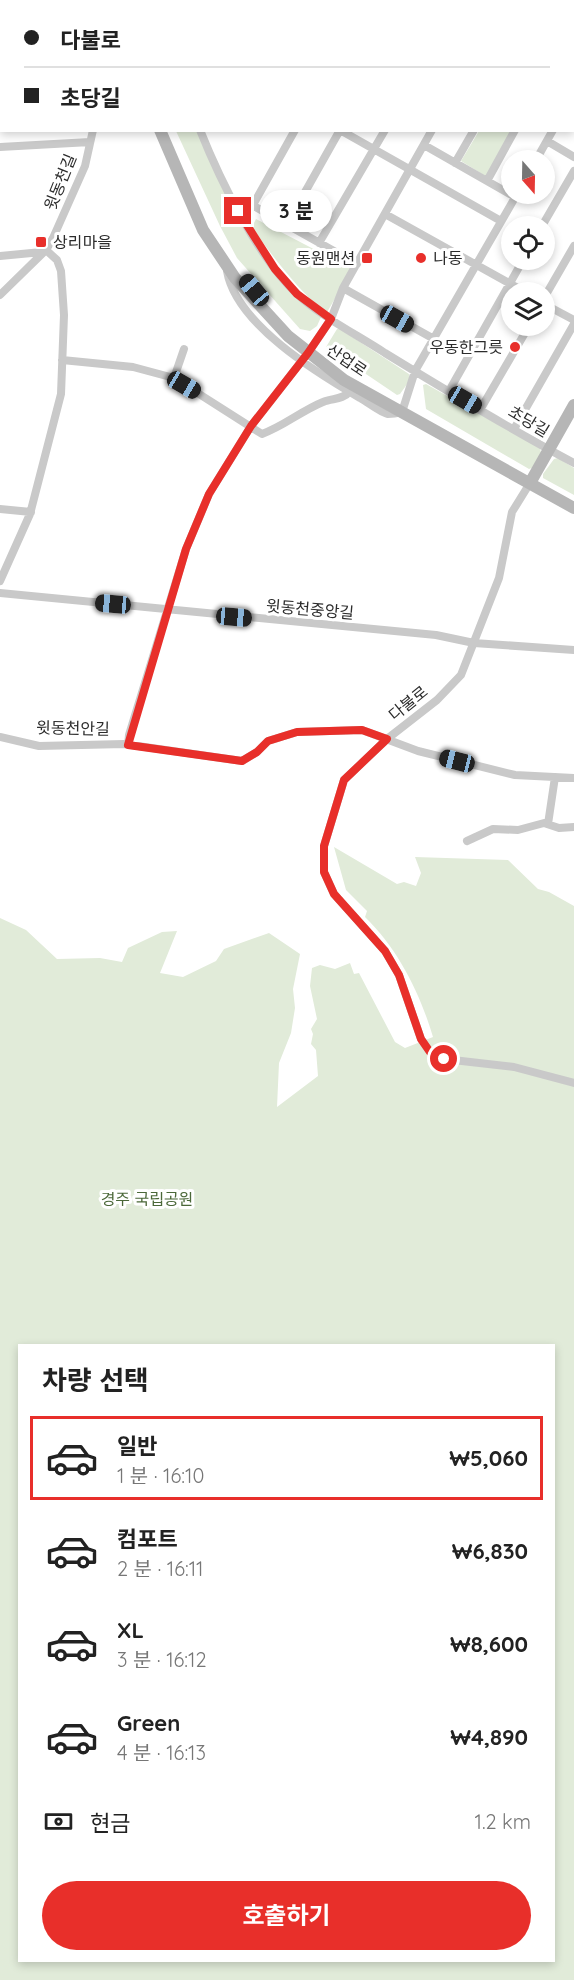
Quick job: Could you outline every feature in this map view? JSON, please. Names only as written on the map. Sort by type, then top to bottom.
[{"type":"street","name":"윗동천길","points":[[0,295],[44,251],[73,196],[85,166],[92,132]]},
{"type":"street","name":"초당길","points":[[201,132],[244,221],[275,269],[297,294],[331,319],[415,371],[574,463]]},
{"type":"street","points":[[244,221],[294,132]]},
{"type":"street","points":[[287,225],[339,132]]},
{"type":"street","points":[[307,353],[349,392],[387,414],[403,409],[415,371],[501,221],[343,132]]},
{"type":"street","points":[[319,243],[384,132]]},
{"type":"street","points":[[128,745],[186,549],[209,494],[251,426],[331,319],[343,288],[431,132]]},
{"type":"street","points":[[455,163],[473,132]]},
{"type":"street","points":[[486,181],[514,132]]},
{"type":"street","points":[[542,150],[552,132]]},
{"type":"street","name":"산업로","points":[[161,133],[188,201],[227,266],[266,313],[307,353],[344,380],[574,500]]},
{"type":"street","name":"산업로","points":[[161,133],[197,203],[238,271],[307,353]]},
{"type":"street","points":[[547,141],[574,157]]},
{"type":"street","points":[[0,147],[90,142]]},
{"type":"street","points":[[424,145],[501,188]]},
{"type":"street","points":[[548,216],[574,171]]},
{"type":"street","points":[[252,205],[357,264]]},
{"type":"street","points":[[385,214],[506,282]]},
{"type":"street","points":[[553,282],[574,246]]},
{"type":"street","points":[[0,256],[44,251],[57,260],[61,271],[64,315],[59,402],[31,512],[0,581]]},
{"type":"street","points":[[343,288],[434,339]]},
{"type":"street","points":[[449,391],[501,300]]},
{"type":"street","points":[[514,429],[574,322],[555,311]]},
{"type":"street","points":[[480,410],[523,336]]},
{"type":"street","points":[[174,378],[184,349]]},
{"type":"street","points":[[62,360],[133,367],[174,378],[262,434],[293,420],[316,405],[345,397],[349,392]]},
{"type":"street","points":[[532,480],[574,405]]},
{"type":"street","name":"산업로","points":[[532,480],[574,508]]},
{"type":"street","name":"다불로","points":[[532,480],[512,512],[499,578],[461,675],[437,700],[387,739],[344,780],[324,846],[324,872],[334,894],[385,951],[399,975],[421,1039],[430,1052],[444,1059],[514,1067],[574,1083]]},
{"type":"street","points":[[0,509],[31,512]]},
{"type":"street","name":"윗동천중앙길","points":[[0,593],[167,611],[436,635],[474,643],[574,650]]},
{"type":"street","name":"윗동천안길","points":[[0,737],[39,746],[94,743],[128,745],[242,761],[257,752],[268,741],[297,732],[362,730],[418,751],[515,775],[574,778]]},
{"type":"street","points":[[548,824],[555,777]]},
{"type":"street","points":[[467,842],[493,829],[518,830],[548,824],[559,828],[574,827]]},
{"type":"green space","points":[[176,132],[199,132],[239,221],[260,253],[321,317],[317,326],[310,331],[300,329],[237,258]]},
{"type":"green space","points":[[478,132],[513,132],[501,150],[487,177],[461,161]]},
{"type":"green space","points":[[256,219],[352,269],[326,314],[296,283],[252,227]]},
{"type":"green space","points":[[337,329],[409,374],[410,380],[400,394],[397,395],[326,347]]},
{"type":"green space","points":[[426,384],[540,448],[541,453],[532,468],[529,469],[426,409],[423,385]]},
{"type":"green space","points":[[558,458],[574,468],[574,495],[543,478],[543,474],[554,459]]},
{"type":"green space","name":"경주 국립공원","points":[[334,847],[397,884],[404,882],[416,886],[421,873],[415,857],[508,860],[538,889],[549,892],[574,906],[574,1980],[0,1980],[0,918],[26,930],[57,959],[100,958],[122,962],[128,948],[162,932],[177,931],[160,973],[183,977],[216,961],[224,949],[269,933],[300,954],[293,989],[295,1008],[291,1033],[279,1063],[277,1107],[318,1076],[316,1050],[311,1044],[313,1034],[311,1029],[317,1019],[310,986],[312,968],[320,965],[335,969],[350,963],[354,974],[359,973],[395,1042],[405,1048],[433,1037],[422,1004],[406,972],[388,943],[365,917],[367,911],[346,890]]},
{"type":"place","name":"상리마을","points":[[41,242]]},
{"type":"place","name":"동원맨션","points":[[367,258]]},
{"type":"place","name":"나동","points":[[421,258]]},
{"type":"place","name":"우동한그릇","points":[[515,347]]},
{"type":"route","points":[[238,211],[275,269],[297,294],[331,319],[230,456],[209,494],[186,549],[129,735],[128,745],[242,761],[257,752],[268,741],[297,732],[362,730],[387,739],[344,780],[324,846],[324,872],[334,894],[385,951],[399,975],[421,1039],[430,1052],[444,1059]]}]
